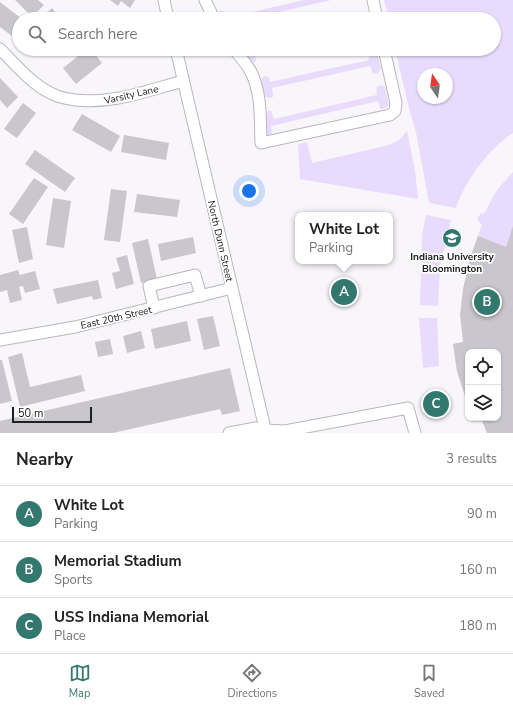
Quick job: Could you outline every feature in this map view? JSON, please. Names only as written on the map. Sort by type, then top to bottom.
[{"type":"street","points":[[164,0],[167,12]]},
{"type":"street","points":[[205,0],[211,12]]},
{"type":"street","points":[[373,0],[376,12]]},
{"type":"street","name":"Varsity Lane","points":[[0,49],[30,78],[57,96],[68,99],[97,101],[112,100],[183,82]]},
{"type":"street","name":"North Dunn Street","points":[[177,56],[265,431]]},
{"type":"street","points":[[239,56],[251,72],[257,88],[260,107],[261,143],[390,114],[395,111],[396,103],[386,56]]},
{"type":"street","points":[[154,308],[149,286],[195,275],[201,296]]},
{"type":"street","name":"East 20th Street","points":[[0,340],[75,327],[232,288]]},
{"type":"street","points":[[230,433],[256,428],[265,431],[285,431],[408,408],[415,433]]},
{"type":"shaded area","points":[[304,0],[331,0],[279,12],[251,12]]},
{"type":"shaded area","points":[[384,0],[513,0],[513,133],[504,139],[479,166],[465,187],[456,208],[429,203],[416,132],[397,56],[501,56],[501,12],[387,12]]},
{"type":"shaded area","points":[[247,56],[255,56],[256,61],[253,63]]},
{"type":"shaded area","points":[[368,56],[378,56],[381,69],[378,73],[373,74],[370,66],[272,88],[273,97],[268,98],[265,96],[261,80],[264,76],[269,77],[270,82],[369,60]]},
{"type":"shaded area","points":[[382,85],[385,88],[389,104],[387,107],[382,109],[380,108],[378,101],[271,126],[272,134],[268,135],[266,133],[266,115],[268,111],[271,111],[274,119],[377,95],[376,87]]},
{"type":"shaded area","points":[[407,131],[415,170],[418,199],[300,179],[298,144],[307,142],[312,163],[389,145],[399,140]]},
{"type":"shaded area","points":[[513,172],[513,433],[501,421],[501,349],[465,349],[465,396],[457,371],[453,344],[463,342],[470,258],[482,225],[477,219],[481,213],[484,214],[497,190]]},
{"type":"shaded area","points":[[426,215],[451,220],[440,266],[438,306],[420,305],[422,235]]},
{"type":"shaded area","points":[[419,318],[437,318],[439,366],[423,368]]},
{"type":"building","points":[[15,0],[38,0],[44,5],[37,12],[27,12]]},
{"type":"building","points":[[110,0],[135,0],[130,8],[121,1],[118,6]]},
{"type":"building","points":[[0,2],[13,12],[12,36],[0,27]]},
{"type":"building","points":[[52,8],[55,12],[48,12]]},
{"type":"building","points":[[78,56],[96,56],[102,63],[76,84],[63,68]]},
{"type":"building","points":[[0,78],[18,97],[7,108],[0,100]]},
{"type":"building","points":[[23,103],[36,113],[17,138],[4,129]]},
{"type":"building","points":[[82,114],[120,136],[111,152],[72,130]]},
{"type":"building","points":[[124,135],[169,143],[166,160],[121,152]]},
{"type":"building","points":[[35,150],[75,178],[65,192],[25,164]]},
{"type":"building","points":[[34,178],[48,187],[23,224],[9,214]]},
{"type":"building","points":[[111,189],[127,191],[120,242],[104,240]]},
{"type":"building","points":[[137,194],[180,200],[177,217],[134,212]]},
{"type":"building","points":[[53,198],[71,201],[64,248],[46,245]]},
{"type":"building","points":[[513,226],[513,433],[487,433],[482,421],[501,421],[501,349],[465,349],[465,396],[457,371],[453,344],[463,342],[460,315],[463,289],[470,258],[478,236],[506,247]]},
{"type":"building","points":[[27,227],[33,259],[19,263],[12,230]]},
{"type":"building","points":[[193,237],[196,253],[161,261],[158,244]]},
{"type":"building","points":[[148,239],[157,279],[141,283],[132,243]]},
{"type":"building","points":[[127,255],[134,284],[116,289],[112,273],[120,271],[116,258]]},
{"type":"building","points":[[18,270],[20,275],[35,271],[40,289],[25,293],[23,286],[19,287],[22,300],[10,303],[7,290],[0,292],[0,275]]},
{"type":"building","points":[[98,280],[102,298],[93,300],[92,296],[57,304],[53,289]]},
{"type":"building","points":[[213,316],[220,346],[204,350],[197,319]]},
{"type":"building","points":[[187,321],[191,341],[155,349],[151,329]]},
{"type":"building","points":[[141,331],[145,348],[127,353],[123,336]]},
{"type":"building","points":[[110,339],[113,354],[98,357],[95,342]]},
{"type":"building","points":[[22,353],[30,387],[81,375],[85,391],[20,407],[8,357]]},
{"type":"building","points":[[0,360],[2,360],[12,401],[0,404]]},
{"type":"building","points":[[230,368],[240,411],[222,415],[220,409],[113,433],[0,433],[0,421]]},
{"type":"place","name":"Indiana University Bloomington","points":[[452,238]]},
{"type":"place","name":"White Lot","points":[[344,292]]},
{"type":"place","name":"Memorial Stadium","points":[[487,302]]},
{"type":"place","name":"USS Indiana Memorial","points":[[436,404]]}]
